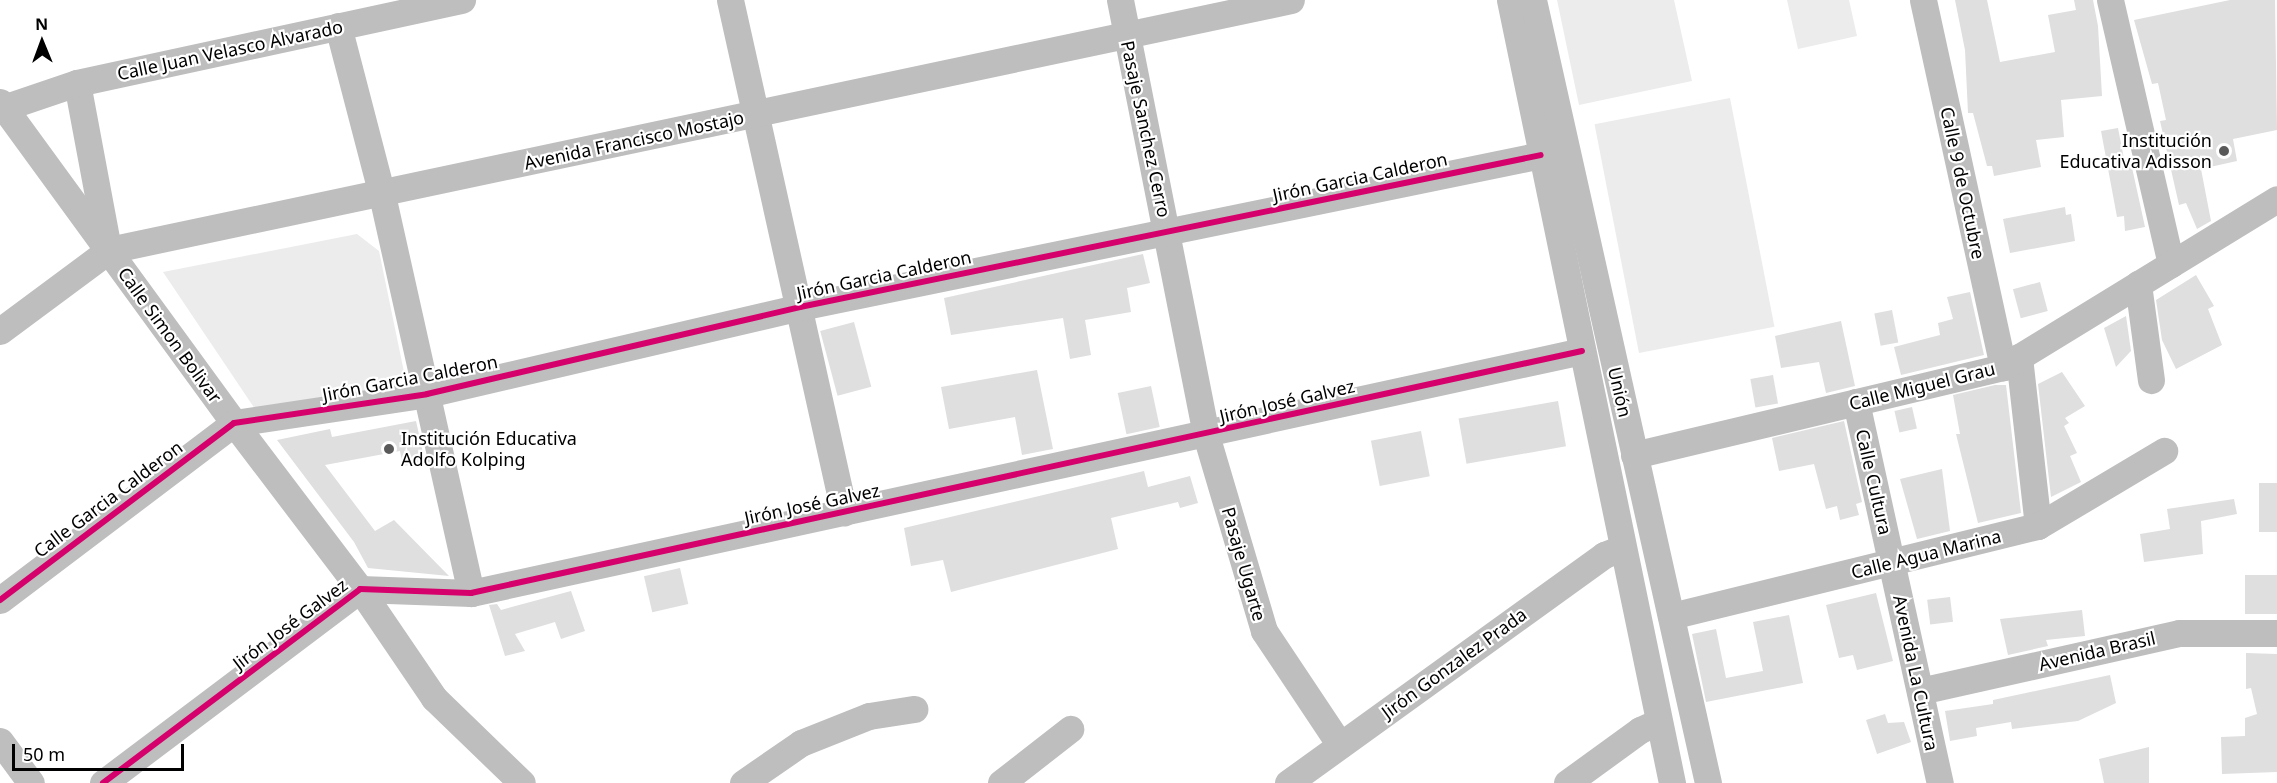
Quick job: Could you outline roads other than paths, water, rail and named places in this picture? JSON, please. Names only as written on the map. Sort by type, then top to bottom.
[{"type":"street","name":"Calle Juan Velasco Alvarado","points":[[1,105],[77,83],[462,0]]},
{"type":"street","points":[[730,0],[758,113],[844,512]]},
{"type":"street","name":"Pasaje Sanchez Cerro","points":[[1120,0],[1206,435]]},
{"type":"street","name":"Avenida Francisco Mostajo","points":[[0,331],[109,250],[382,195],[1127,35],[1192,10],[1291,0]]},
{"type":"street","name":"Unión","points":[[1510,0],[1672,783]]},
{"type":"street","name":"Unión","points":[[1533,0],[1708,783]]},
{"type":"street","name":"Calle 9 de Octubre","points":[[1923,0],[2011,362],[2038,526]]},
{"type":"street","points":[[2110,0],[2171,264]]},
{"type":"street","points":[[338,26],[382,195],[471,593]]},
{"type":"street","points":[[77,83],[109,250]]},
{"type":"street","name":"Calle Simon Bolivar","points":[[1,105],[234,423],[360,589],[434,699],[522,783]]},
{"type":"street","name":"Jirón Garcia Calderon","points":[[234,423],[427,394],[800,307],[1541,156]]},
{"type":"street","name":"Calle Miguel Grau","points":[[1634,455],[2011,362],[2277,199]]},
{"type":"street","points":[[2138,285],[2151,380]]},
{"type":"street","name":"Jirón José Galvez","points":[[103,783],[360,589],[471,593],[1206,435],[1582,351]]},
{"type":"street","name":"Calle Cultura","points":[[1856,402],[1892,562]]},
{"type":"street","name":"Calle Garcia Calderon","points":[[0,600],[234,423]]},
{"type":"street","name":"Pasaje Ugarte","points":[[1206,435],[1264,631],[1340,745]]},
{"type":"street","name":"Calle Agua Marina","points":[[1671,616],[2038,526],[2164,451]]},
{"type":"street","name":"Jirón Gonzalez Prada","points":[[1292,782],[1604,555],[1623,548]]},
{"type":"street","name":"Avenida La Cultura","points":[[1892,562],[1940,783]]},
{"type":"street","name":"Avenida Brasil","points":[[1920,691],[2179,633],[2277,633]]},
{"type":"street","points":[[743,783],[801,742],[869,717],[914,709]]},
{"type":"street","points":[[1567,783],[1640,730],[1658,722]]},
{"type":"street","points":[[1015,779],[1070,729]]},
{"type":"street","points":[[0,741],[32,783]]},
{"type":"place","name":"Institución Educativa Adisson","points":[[2224,151]]},
{"type":"place","name":"Institución Educativa Adolfo Kolping","points":[[389,449]]}]
